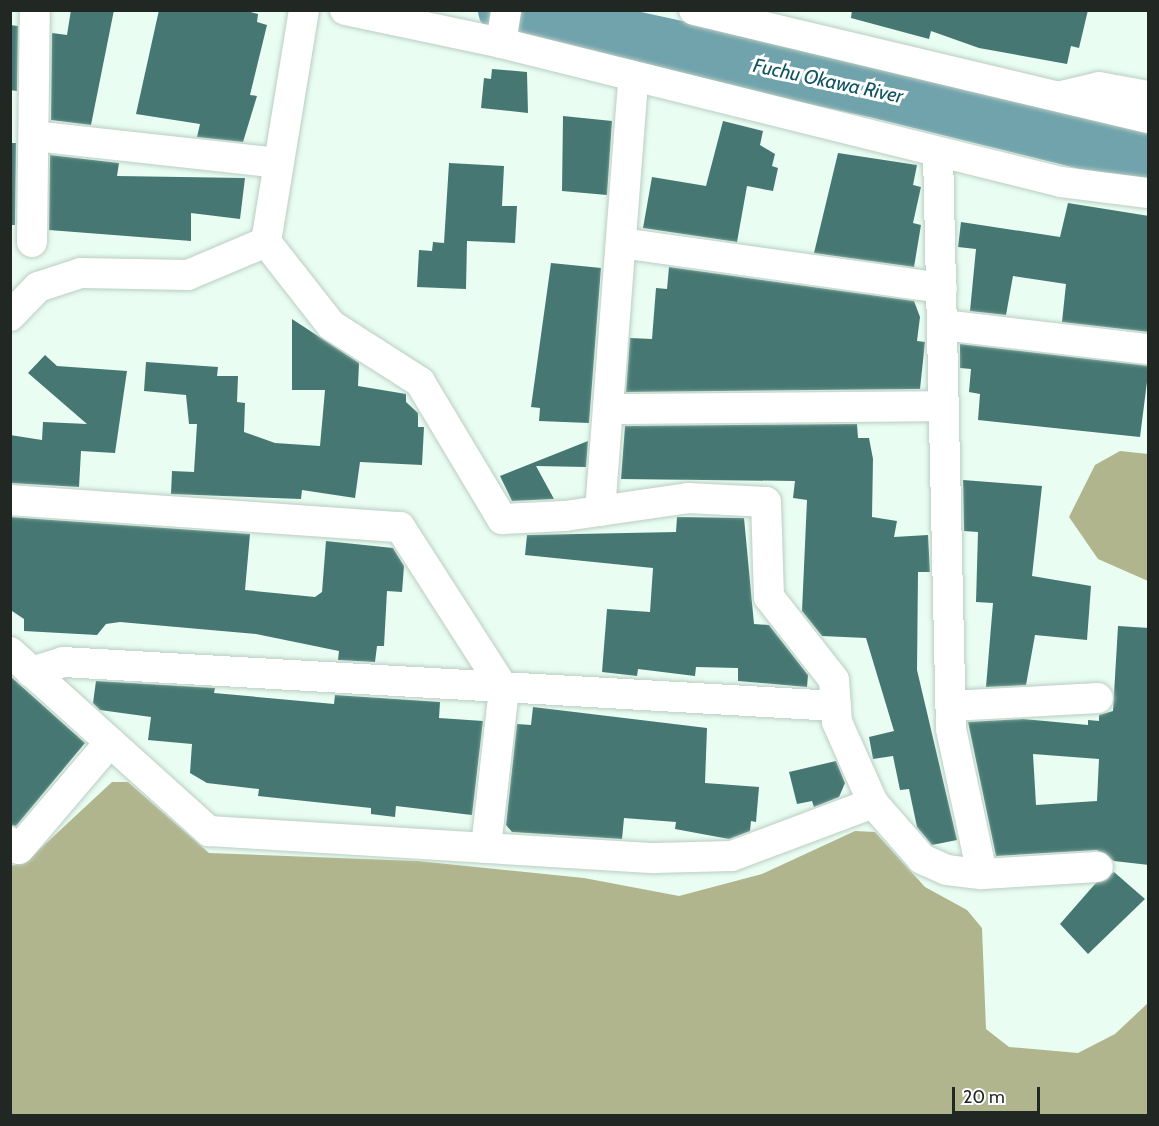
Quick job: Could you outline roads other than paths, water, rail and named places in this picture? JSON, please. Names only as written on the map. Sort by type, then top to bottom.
[{"type":"street","points":[[32,242],[35,10]]},
{"type":"street","points":[[304,10],[266,242],[331,325],[420,382],[502,519],[600,511],[688,498],[766,502],[769,597],[834,680],[837,723],[873,803],[922,860],[947,870],[982,874],[1098,867]]},
{"type":"street","points":[[345,10],[501,43],[633,78],[1061,182],[1149,193]]},
{"type":"street","points":[[501,43],[506,10]]},
{"type":"street","points":[[694,10],[1055,98],[1149,118]]},
{"type":"street","points":[[600,511],[633,78]]},
{"type":"street","points":[[1055,98],[1099,87],[1149,96]]},
{"type":"street","points":[[34,136],[279,163]]},
{"type":"street","points":[[938,153],[951,706],[982,874]]},
{"type":"street","points":[[10,316],[38,287],[81,273],[188,275],[266,242]]},
{"type":"street","points":[[621,243],[942,288]]},
{"type":"street","points":[[943,325],[1149,349]]},
{"type":"street","points":[[608,409],[944,406]]},
{"type":"street","points":[[10,500],[400,527],[504,689],[486,848]]},
{"type":"street","points":[[21,662],[63,662],[504,689],[836,706]]},
{"type":"street","points":[[21,662],[209,831],[654,858],[732,856],[873,803]]},
{"type":"street","points":[[951,706],[1098,698]]},
{"type":"street","points":[[10,842],[19,849],[110,742]]},
{"type":"waterway","name":"Fuchu Okawa River","points":[[505,10],[885,93],[1148,158]]}]
